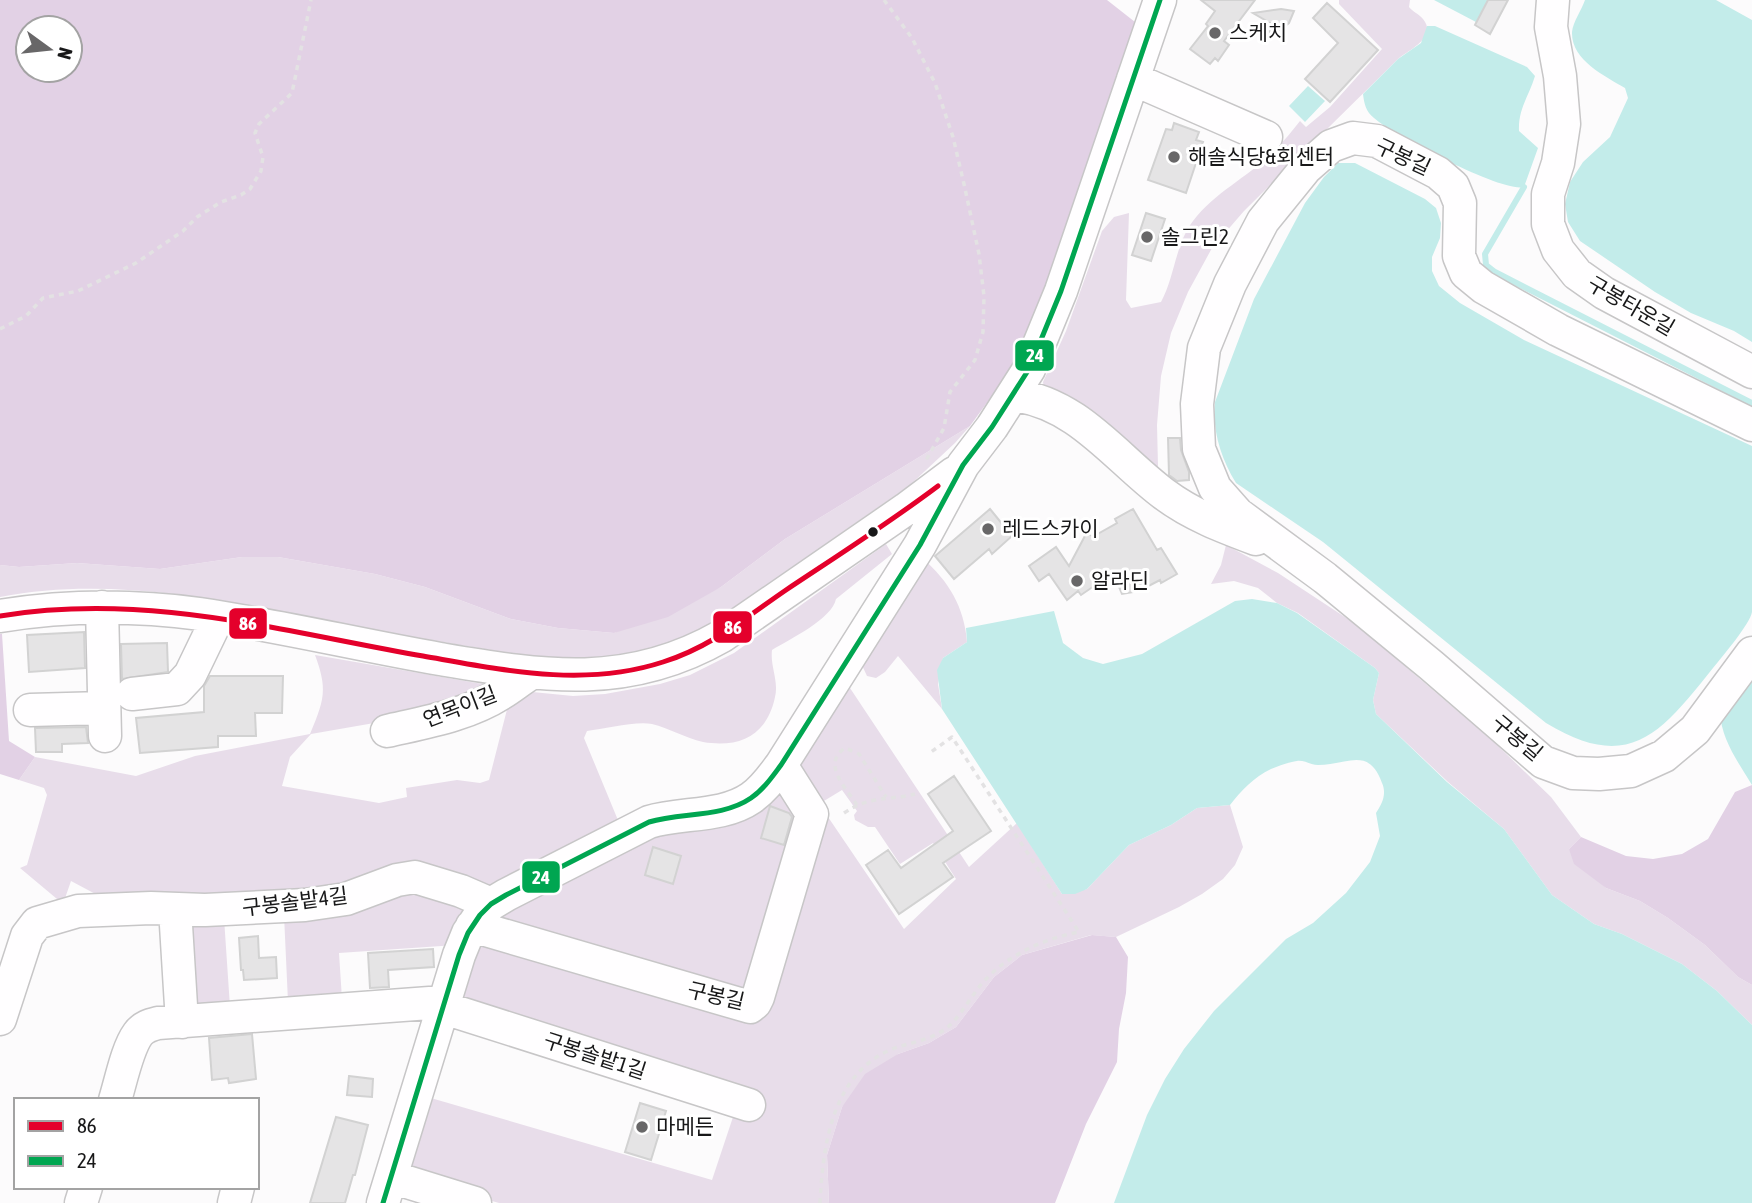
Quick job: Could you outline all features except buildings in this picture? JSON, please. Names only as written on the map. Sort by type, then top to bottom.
[{"type":"street","points":[[475,1203],[387,1190],[459,955],[482,915],[649,822],[665,817],[734,807],[764,787],[781,765],[920,545],[963,464],[1014,395],[1040,346],[1058,301],[1160,0]]},
{"type":"street","name":"구봉타운길","points":[[1553,0],[1551,27],[1560,76],[1564,124],[1558,163],[1548,194],[1548,224],[1558,250],[1577,274],[1604,293],[1752,372]]},
{"type":"street","points":[[1133,79],[1266,136]]},
{"type":"street","name":"구봉길","points":[[1752,425],[1558,330],[1483,286],[1466,273],[1459,256],[1460,203],[1453,186],[1438,173],[1377,141],[1353,138],[1331,146],[1306,168],[1263,221],[1230,284],[1204,348],[1197,404],[1199,449],[1215,488],[1237,514],[1325,578],[1543,762],[1573,773],[1599,774],[1631,771],[1664,756],[1695,730],[1752,653]]},
{"type":"street","name":"구봉길","points":[[1014,395],[1032,397],[1069,415],[1099,436],[1163,493],[1187,509],[1227,528],[1286,550]]},
{"type":"street","name":"연목이길","points":[[0,616],[102,607],[143,608],[218,617],[530,674],[609,674],[661,663],[703,647],[906,509],[963,464]]},
{"type":"street","points":[[102,607],[114,712]]},
{"type":"street","points":[[30,710],[114,712],[177,689],[190,675],[218,617]]},
{"type":"street","name":"연목이길","points":[[387,731],[447,717],[475,706],[501,694],[530,674]]},
{"type":"street","name":"구봉길","points":[[482,915],[750,1007],[758,997],[812,814],[781,765]]},
{"type":"street","name":"구봉솔밭4길","points":[[0,1019],[27,936],[37,923],[95,909],[205,911],[305,905],[346,899],[397,880],[415,877],[461,891],[482,915]]},
{"type":"street","points":[[175,909],[182,1022]]},
{"type":"street","points":[[116,1098],[138,1033],[158,1023],[442,1005]]},
{"type":"street","name":"구봉솔밭1길","points":[[442,1005],[749,1105]]},
{"type":"path","points":[[0,329],[26,316],[43,298],[78,291],[136,263],[220,202],[250,189],[261,171],[263,157],[255,133],[259,124],[292,93],[311,0]]},
{"type":"path","points":[[884,0],[912,38],[935,83],[953,136],[979,254],[984,296],[983,332],[975,360],[950,392],[944,428],[924,466]]},
{"type":"path","points":[[820,1203],[826,1139],[836,1109],[858,1074],[889,1051],[947,1028],[985,980],[1006,961],[1045,940],[1079,932],[952,737],[931,752]]},
{"type":"path","points":[[857,805],[834,771],[834,761],[838,753],[845,748],[859,754],[886,797]]},
{"type":"path","points":[[844,813],[857,805],[886,797],[915,794]]},
{"type":"shaded area","points":[[0,0],[1107,0],[1135,22],[1041,303],[1021,349],[970,426],[785,539],[721,587],[668,617],[614,633],[558,628],[511,619],[425,587],[375,574],[278,557],[242,557],[160,569],[77,563],[19,567],[0,565]]},
{"type":"shaded area","points":[[1339,0],[1410,0],[1409,7],[1423,19],[1427,32],[1420,42],[1398,59],[1244,211],[1212,248],[1188,292],[1171,333],[1161,376],[1157,425],[1158,466],[1153,470],[1044,388],[1043,382],[1066,331],[1102,231],[1114,217],[1129,213],[1126,300],[1131,308],[1161,302],[1182,240],[1193,221],[1222,193],[1265,159],[1300,121],[1306,127],[1330,107],[1382,49],[1339,4]]},
{"type":"shaded area","points":[[970,426],[910,485],[713,623],[667,644],[623,655],[576,659],[527,656],[172,594],[86,589],[0,597],[0,565],[19,567],[77,563],[160,569],[242,557],[278,557],[375,574],[425,587],[511,619],[558,628],[614,633],[721,587],[785,539]]},
{"type":"shaded area","points":[[886,544],[892,554],[836,599],[819,621],[772,650],[775,697],[765,721],[750,736],[728,743],[703,742],[645,723],[587,731],[584,738],[620,825],[501,888],[297,896],[103,898],[71,881],[63,904],[20,868],[27,865],[47,795],[44,788],[19,780],[35,757],[136,776],[195,756],[310,734],[323,695],[322,677],[315,655],[494,686],[380,722],[311,734],[290,757],[282,786],[379,803],[407,797],[406,788],[457,780],[480,783],[489,780],[512,690],[573,696],[605,694],[660,684],[690,675],[734,653]]},
{"type":"shaded area","points":[[1226,545],[1278,573],[1357,625],[1496,744],[1551,797],[1581,837],[1569,849],[1606,888],[1640,901],[1668,918],[1705,945],[1738,977],[1752,985],[1752,1025],[1717,991],[1682,964],[1622,934],[1594,924],[1552,895],[1504,829],[1448,782],[1376,714],[1373,700],[1379,673],[1375,668],[1258,588],[1234,581],[1211,584],[1221,565]]},
{"type":"shaded area","points":[[922,558],[940,576],[954,596],[967,642],[943,658],[938,684],[942,709],[898,656],[885,672],[876,678],[867,676],[860,661]]},
{"type":"shaded area","points":[[0,634],[9,741],[35,757],[19,780],[0,774]]},
{"type":"shaded area","points":[[846,682],[969,867],[1017,823],[1062,894],[1087,889],[1129,845],[1171,825],[1197,808],[1230,805],[1243,847],[1235,865],[1223,879],[1179,907],[1116,937],[1091,935],[1022,955],[994,977],[956,1027],[929,1043],[898,1054],[842,1107],[827,1155],[829,1203],[499,1203],[413,1178],[407,1173],[424,1096],[712,1180],[735,1111],[466,1004],[459,982],[491,916],[591,859],[773,788],[826,814],[904,929],[956,879],[933,843],[900,864],[875,827],[868,827],[855,820],[857,811],[842,790],[819,804],[797,763]]},
{"type":"shaded area","points":[[1752,785],[1752,985],[1738,977],[1705,945],[1668,918],[1640,901],[1606,888],[1574,864],[1569,849],[1581,837],[1626,856],[1653,859],[1682,854],[1708,839],[1735,792]]},
{"type":"shaded area","points":[[414,886],[461,903],[467,916],[456,945],[339,953],[342,999],[288,1002],[284,915]]},
{"type":"shaded area","points":[[224,918],[230,1007],[200,1010],[190,1000],[186,931],[196,920]]},
{"type":"shaded area","points":[[1092,935],[1116,937],[1128,957],[1117,1062],[1086,1124],[1055,1203],[829,1203],[827,1155],[842,1107],[865,1074],[898,1054],[929,1043],[956,1027],[994,977],[1022,955]]},
{"type":"water","points":[[1434,0],[1488,0],[1476,22]]},
{"type":"water","points":[[1585,0],[1716,0],[1752,20],[1752,342],[1734,331],[1691,313],[1655,292],[1580,241],[1568,222],[1565,204],[1570,182],[1583,162],[1610,137],[1628,98],[1625,88],[1583,59],[1573,42],[1574,24]]},
{"type":"water","points":[[1427,26],[1435,26],[1527,67],[1535,76],[1519,123],[1519,131],[1538,148],[1524,187],[1494,181],[1448,161],[1385,126],[1367,110],[1363,94],[1398,59],[1421,43]]},
{"type":"water","points":[[1308,86],[1325,101],[1305,122],[1289,106]]},
{"type":"water","points":[[1338,163],[1355,163],[1425,199],[1436,208],[1441,223],[1440,238],[1432,257],[1432,271],[1439,286],[1460,303],[1524,340],[1752,446],[1752,612],[1729,649],[1677,711],[1642,739],[1622,745],[1600,745],[1575,738],[1546,723],[1323,542],[1236,483],[1231,474],[1216,434],[1215,402],[1254,299],[1305,203]]},
{"type":"water","points":[[1252,599],[1277,603],[1297,613],[1375,668],[1379,673],[1373,700],[1376,714],[1447,782],[1504,829],[1552,895],[1594,924],[1622,934],[1682,964],[1717,991],[1752,1025],[1752,1203],[1114,1203],[1147,1115],[1184,1049],[1214,1011],[1286,939],[1313,923],[1346,893],[1370,862],[1380,836],[1376,813],[1383,799],[1383,787],[1377,772],[1364,761],[1318,765],[1300,761],[1284,764],[1253,780],[1230,805],[1197,808],[1171,825],[1129,845],[1087,889],[1075,894],[1062,894],[942,709],[937,670],[943,658],[967,642],[966,628],[1054,611],[1063,643],[1083,658],[1103,664],[1142,654],[1235,601]]},
{"type":"water","points":[[1752,671],[1752,785],[1723,732],[1720,712]]},
{"type":"waterway","points":[[1524,187],[1485,254],[1486,265],[1752,403]]},
{"type":"transit line","name":"24","points":[[383,1203],[459,955],[468,933],[480,915],[506,895],[649,822],[714,812],[740,804],[760,791],[781,765],[920,545],[963,465],[992,427],[1029,369],[1061,291],[1160,0]]},
{"type":"transit line","name":"86","points":[[0,616],[55,610],[161,612],[265,626],[513,671],[573,675],[633,670],[680,656],[712,640],[938,486]]},
{"type":"place","name":"스케치","points":[[1215,33]]},
{"type":"place","name":"해솔식당&회센터","points":[[1174,157]]},
{"type":"place","name":"솔그린2","points":[[1147,237]]},
{"type":"place","name":"레드스카이","points":[[988,529]]},
{"type":"place","name":"알라딘","points":[[1077,581]]},
{"type":"place","name":"마메든","points":[[642,1127]]}]
